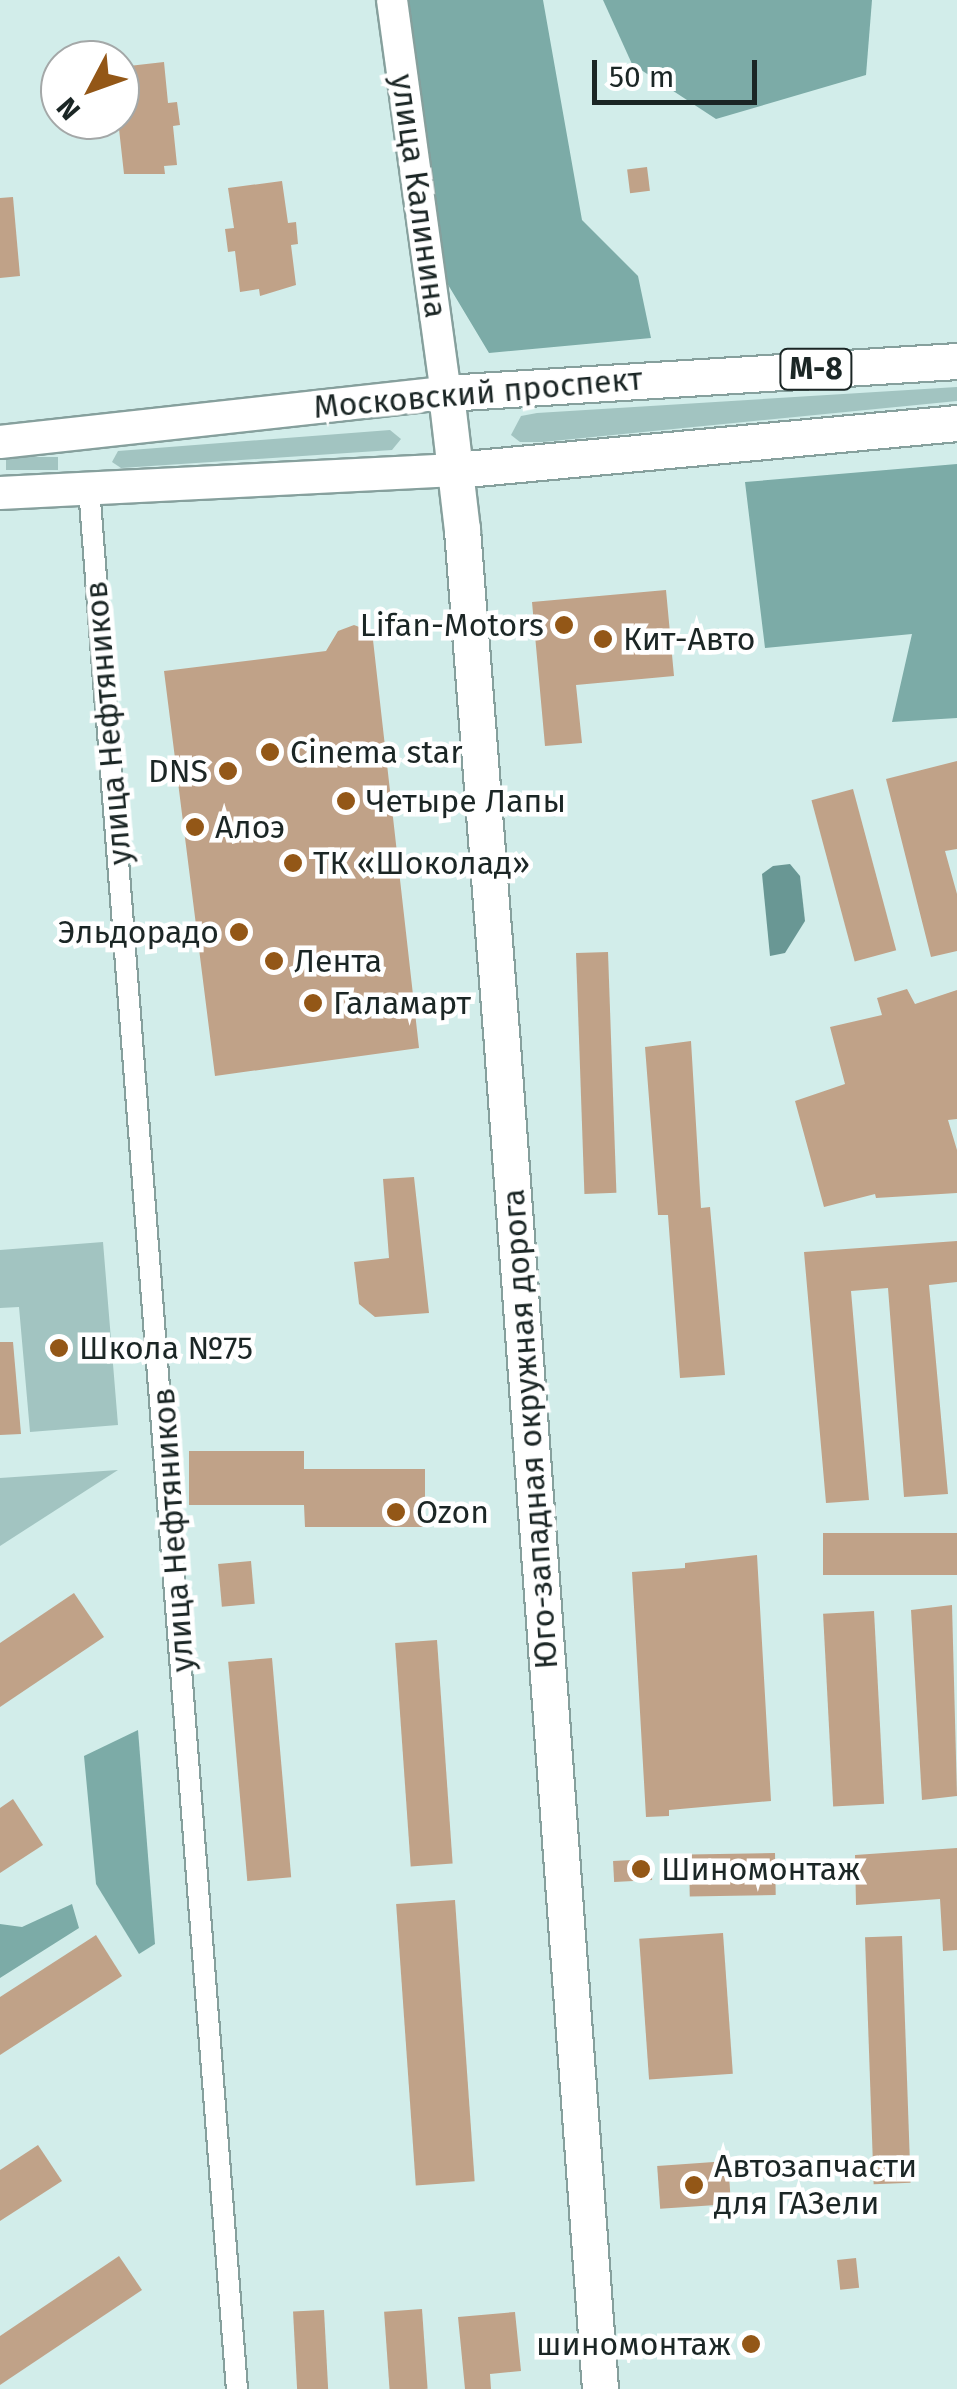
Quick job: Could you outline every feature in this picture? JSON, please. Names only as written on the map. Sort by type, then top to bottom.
[{"type":"highway","name":"Московский проспект","points":[[446,392],[957,361]]},
{"type":"highway","name":"Юго-западная окружная дорога","points":[[446,392],[506,1090],[600,2389]]},
{"type":"highway","name":"М-8","points":[[455,470],[957,423]]},
{"type":"main road","name":"улица Калинина","points":[[392,0],[446,392]]},
{"type":"main road","name":"Московский проспект","points":[[0,442],[446,392]]},
{"type":"main road","name":"улица Нефтяников","points":[[85,433],[89,488]]},
{"type":"main road","points":[[0,494],[455,470]]},
{"type":"street","name":"улица Нефтяников","points":[[89,488],[163,1392],[237,2389]]},
{"type":"shaded area","points":[[406,0],[543,0],[582,220],[638,276],[651,338],[489,353],[447,283]]},
{"type":"shaded area","points":[[603,0],[872,0],[866,75],[716,119],[632,64]]},
{"type":"shaded area","points":[[957,387],[957,401],[543,442],[520,442],[511,435],[521,416],[537,413]]},
{"type":"shaded area","points":[[390,430],[401,439],[392,450],[121,468],[112,462],[118,451]]},
{"type":"shaded area","points":[[6,457],[58,457],[58,470],[6,470]]},
{"type":"shaded area","points":[[957,464],[957,718],[892,722],[912,634],[765,648],[745,482]]},
{"type":"shaded area","points":[[790,864],[800,876],[805,921],[785,953],[770,956],[762,874],[773,866]]},
{"type":"shaded area","points":[[103,1242],[118,1425],[30,1432],[19,1307],[0,1308],[0,1250]]},
{"type":"shaded area","points":[[118,1470],[0,1546],[0,1478]]},
{"type":"shaded area","points":[[138,1730],[155,1944],[139,1954],[96,1884],[84,1756]]},
{"type":"shaded area","points":[[72,1904],[79,1928],[0,1978],[0,1924],[22,1927]]},
{"type":"building","points":[[164,62],[168,103],[177,102],[180,125],[173,126],[177,165],[164,166],[165,174],[124,174],[120,140],[140,140],[140,65]]},
{"type":"building","points":[[647,167],[650,191],[630,193],[627,169]]},
{"type":"building","points":[[282,181],[288,223],[296,222],[298,244],[291,245],[296,285],[260,296],[259,289],[240,292],[235,251],[228,252],[225,229],[234,228],[228,188]]},
{"type":"building","points":[[13,197],[20,276],[0,278],[0,198]]},
{"type":"building","name":"Кит-Авто","points":[[666,590],[674,676],[576,685],[582,743],[545,746],[532,602]]},
{"type":"building","name":"ТК «Шоколад»","points":[[354,625],[367,630],[373,640],[419,1048],[215,1076],[164,671],[326,651],[338,631]]},
{"type":"building","points":[[957,761],[957,849],[945,851],[957,894],[957,951],[931,957],[886,779]]},
{"type":"building","points":[[853,789],[896,950],[855,961],[811,800]]},
{"type":"building","points":[[608,952],[616,1193],[584,1194],[576,953]]},
{"type":"building","points":[[907,989],[915,1004],[957,990],[957,1119],[948,1120],[957,1150],[957,1193],[876,1198],[875,1194],[824,1207],[795,1101],[845,1084],[830,1027],[882,1015],[877,998]]},
{"type":"building","points":[[691,1041],[701,1208],[710,1207],[725,1375],[680,1378],[668,1215],[658,1215],[645,1047]]},
{"type":"building","points":[[414,1177],[429,1313],[375,1317],[359,1304],[354,1262],[389,1258],[383,1179]]},
{"type":"building","points":[[957,1241],[957,1282],[929,1285],[948,1494],[904,1497],[888,1288],[851,1291],[869,1500],[826,1503],[804,1252]]},
{"type":"building","points":[[0,1342],[13,1342],[21,1434],[0,1435]]},
{"type":"building","points":[[189,1451],[304,1451],[304,1469],[425,1469],[425,1527],[305,1527],[304,1505],[189,1505]]},
{"type":"building","points":[[823,1533],[957,1533],[957,1575],[823,1575]]},
{"type":"building","points":[[757,1555],[771,1801],[669,1810],[669,1816],[646,1817],[632,1572],[685,1568],[685,1563]]},
{"type":"building","points":[[251,1561],[255,1604],[222,1607],[218,1564]]},
{"type":"building","points":[[74,1593],[104,1637],[0,1707],[0,1643]]},
{"type":"building","points":[[952,1605],[957,1796],[922,1800],[911,1610]]},
{"type":"building","points":[[874,1611],[884,1804],[833,1806],[823,1614]]},
{"type":"building","points":[[437,1640],[453,1863],[411,1866],[395,1643]]},
{"type":"building","points":[[272,1658],[291,1877],[247,1881],[228,1662]]},
{"type":"building","points":[[13,1799],[43,1845],[0,1873],[0,1808]]},
{"type":"building","points":[[957,1848],[957,1950],[943,1951],[940,1899],[856,1905],[855,1855]]},
{"type":"building","points":[[775,1853],[776,1895],[690,1896],[689,1855]]},
{"type":"building","points":[[651,1859],[652,1880],[614,1882],[613,1861]]},
{"type":"building","points":[[455,1900],[475,2181],[416,2185],[396,1904]]},
{"type":"building","points":[[723,1933],[733,2074],[649,2080],[639,1939]]},
{"type":"building","points":[[96,1935],[122,1976],[0,2055],[0,1997]]},
{"type":"building","points":[[902,1936],[911,2183],[874,2184],[865,1937]]},
{"type":"building","points":[[38,2145],[62,2181],[0,2221],[0,2170]]},
{"type":"building","name":"Автозапчасти для ГАЗели","points":[[728,2161],[731,2204],[660,2209],[657,2166]]},
{"type":"building","points":[[119,2256],[142,2290],[0,2385],[0,2336]]},
{"type":"building","points":[[856,2258],[859,2288],[840,2290],[837,2260]]},
{"type":"building","points":[[422,2309],[428,2389],[390,2389],[384,2312]]},
{"type":"building","points":[[324,2310],[328,2389],[297,2389],[293,2312]]},
{"type":"building","points":[[515,2312],[521,2371],[490,2374],[491,2389],[465,2389],[458,2317]]},
{"type":"place","name":"Lifan-Motors","points":[[564,625]]},
{"type":"place","name":"Кит-Авто","points":[[603,639]]},
{"type":"place","name":"Cinema star","points":[[270,752]]},
{"type":"place","name":"DNS","points":[[228,771]]},
{"type":"place","name":"Четыре Лапы","points":[[346,801]]},
{"type":"place","name":"Алоэ","points":[[195,827]]},
{"type":"place","name":"ТК «Шоколад»","points":[[293,863]]},
{"type":"place","name":"Эльдорадо","points":[[239,932]]},
{"type":"place","name":"Лента","points":[[274,961]]},
{"type":"place","name":"Галамарт","points":[[313,1003]]},
{"type":"place","name":"Школа №75","points":[[59,1348]]},
{"type":"place","name":"Ozon","points":[[396,1512]]},
{"type":"place","name":"Шиномонтаж","points":[[641,1869]]},
{"type":"place","name":"Автозапчасти для ГАЗели","points":[[694,2185]]},
{"type":"place","name":"шиномонтаж","points":[[751,2344]]}]
